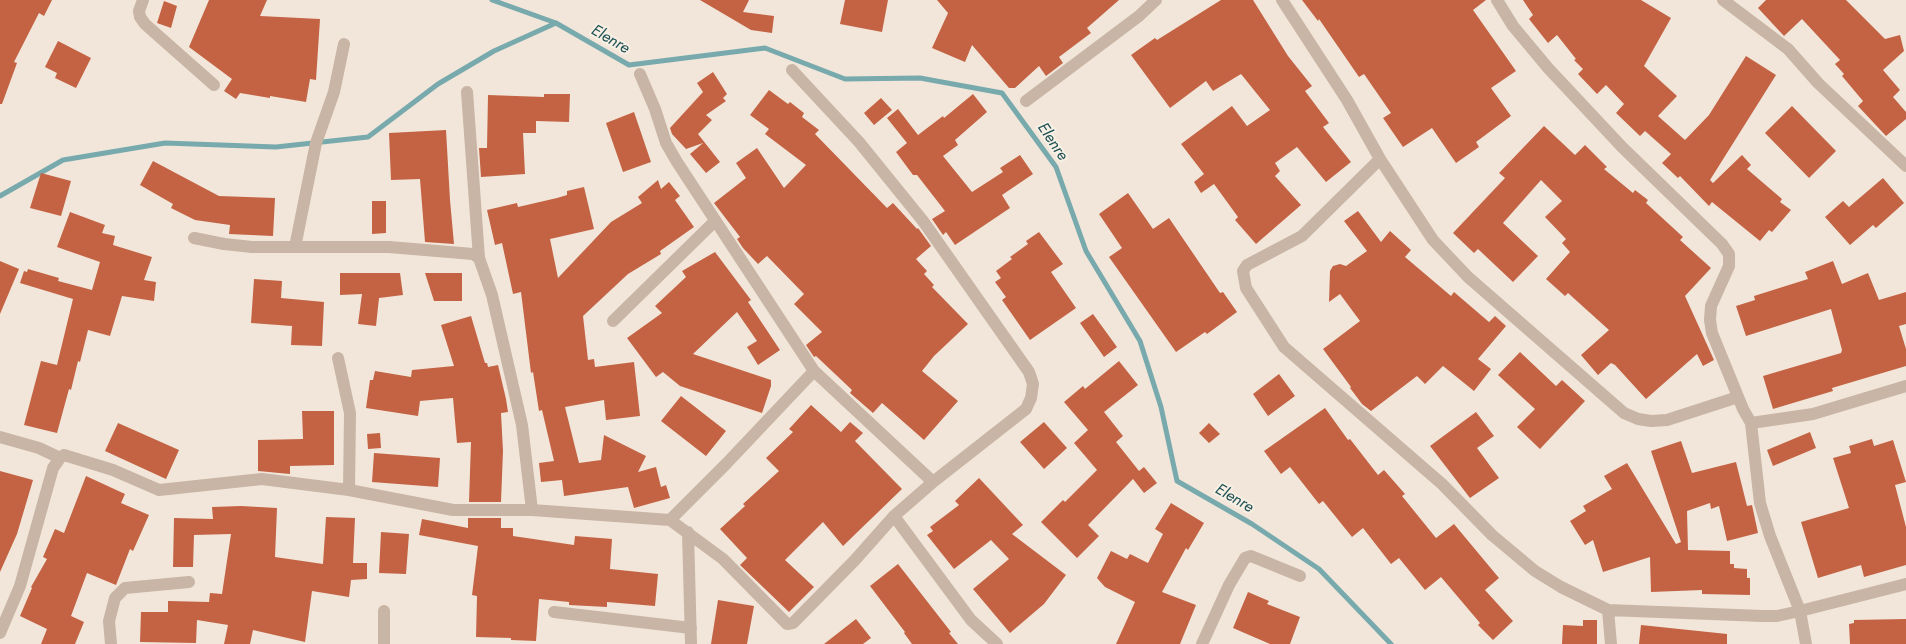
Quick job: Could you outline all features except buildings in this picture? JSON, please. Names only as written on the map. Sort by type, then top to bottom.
[{"type":"street","points":[[143,0],[139,11],[140,17],[145,24],[214,85]]},
{"type":"street","points":[[1026,101],[1139,16],[1156,0]]},
{"type":"street","points":[[1282,0],[1347,100],[1380,159],[1433,240],[1468,277],[1624,413],[1638,419],[1651,421],[1667,420],[1738,397]]},
{"type":"street","points":[[1497,0],[1513,26],[1548,68],[1622,147],[1722,244],[1728,254],[1729,266],[1711,306],[1710,320],[1712,333],[1742,409],[1751,423],[1760,503],[1770,536],[1800,611],[1806,644]]},
{"type":"street","points":[[1723,0],[1788,48],[1818,83],[1906,166]]},
{"type":"street","points":[[295,246],[316,143],[334,92],[344,44]]},
{"type":"street","points":[[0,633],[3,615],[20,586],[53,468],[60,458],[64,456],[113,470],[159,490],[262,479],[350,490],[453,510],[532,510],[670,520],[723,559],[786,624],[793,623],[855,560],[894,516],[933,482],[1026,409],[1032,398],[1033,384],[1030,372],[923,221],[859,142],[792,70]]},
{"type":"street","points":[[640,74],[655,109],[666,142],[677,162],[814,371],[933,482]]},
{"type":"street","points":[[467,92],[479,258],[492,295],[522,425],[532,510]]},
{"type":"street","points":[[1380,159],[1302,236],[1247,265],[1243,271],[1246,288],[1284,347],[1442,484],[1492,535],[1535,571],[1561,587],[1608,610],[1762,616],[1777,616],[1800,611],[1906,584]]},
{"type":"street","points":[[613,321],[715,221]]},
{"type":"street","points":[[194,238],[252,247],[389,247],[473,254],[479,258]]},
{"type":"street","points":[[338,358],[350,413],[350,490]]},
{"type":"street","points":[[670,520],[814,371]]},
{"type":"street","points":[[1751,423],[1813,414],[1906,386]]},
{"type":"street","points":[[0,437],[39,448],[60,458]]},
{"type":"street","points":[[894,516],[971,620],[997,644]]},
{"type":"street","points":[[688,532],[691,644]]},
{"type":"street","points":[[1202,644],[1229,585],[1245,558],[1251,556],[1300,576]]},
{"type":"street","points":[[111,644],[109,621],[116,598],[125,588],[189,582]]},
{"type":"street","points":[[1608,610],[1611,644]]},
{"type":"street","points":[[384,611],[384,644]]},
{"type":"street","points":[[554,612],[691,628]]},
{"type":"waterway","name":"Elenre","points":[[492,0],[556,23],[629,65],[765,48],[845,79],[920,78],[1002,93],[1056,167],[1086,251],[1140,341],[1161,407],[1177,481],[1252,524],[1319,569],[1391,644]]},
{"type":"waterway","points":[[0,196],[63,160],[165,143],[276,147],[368,137],[438,84],[494,51],[556,23]]}]
